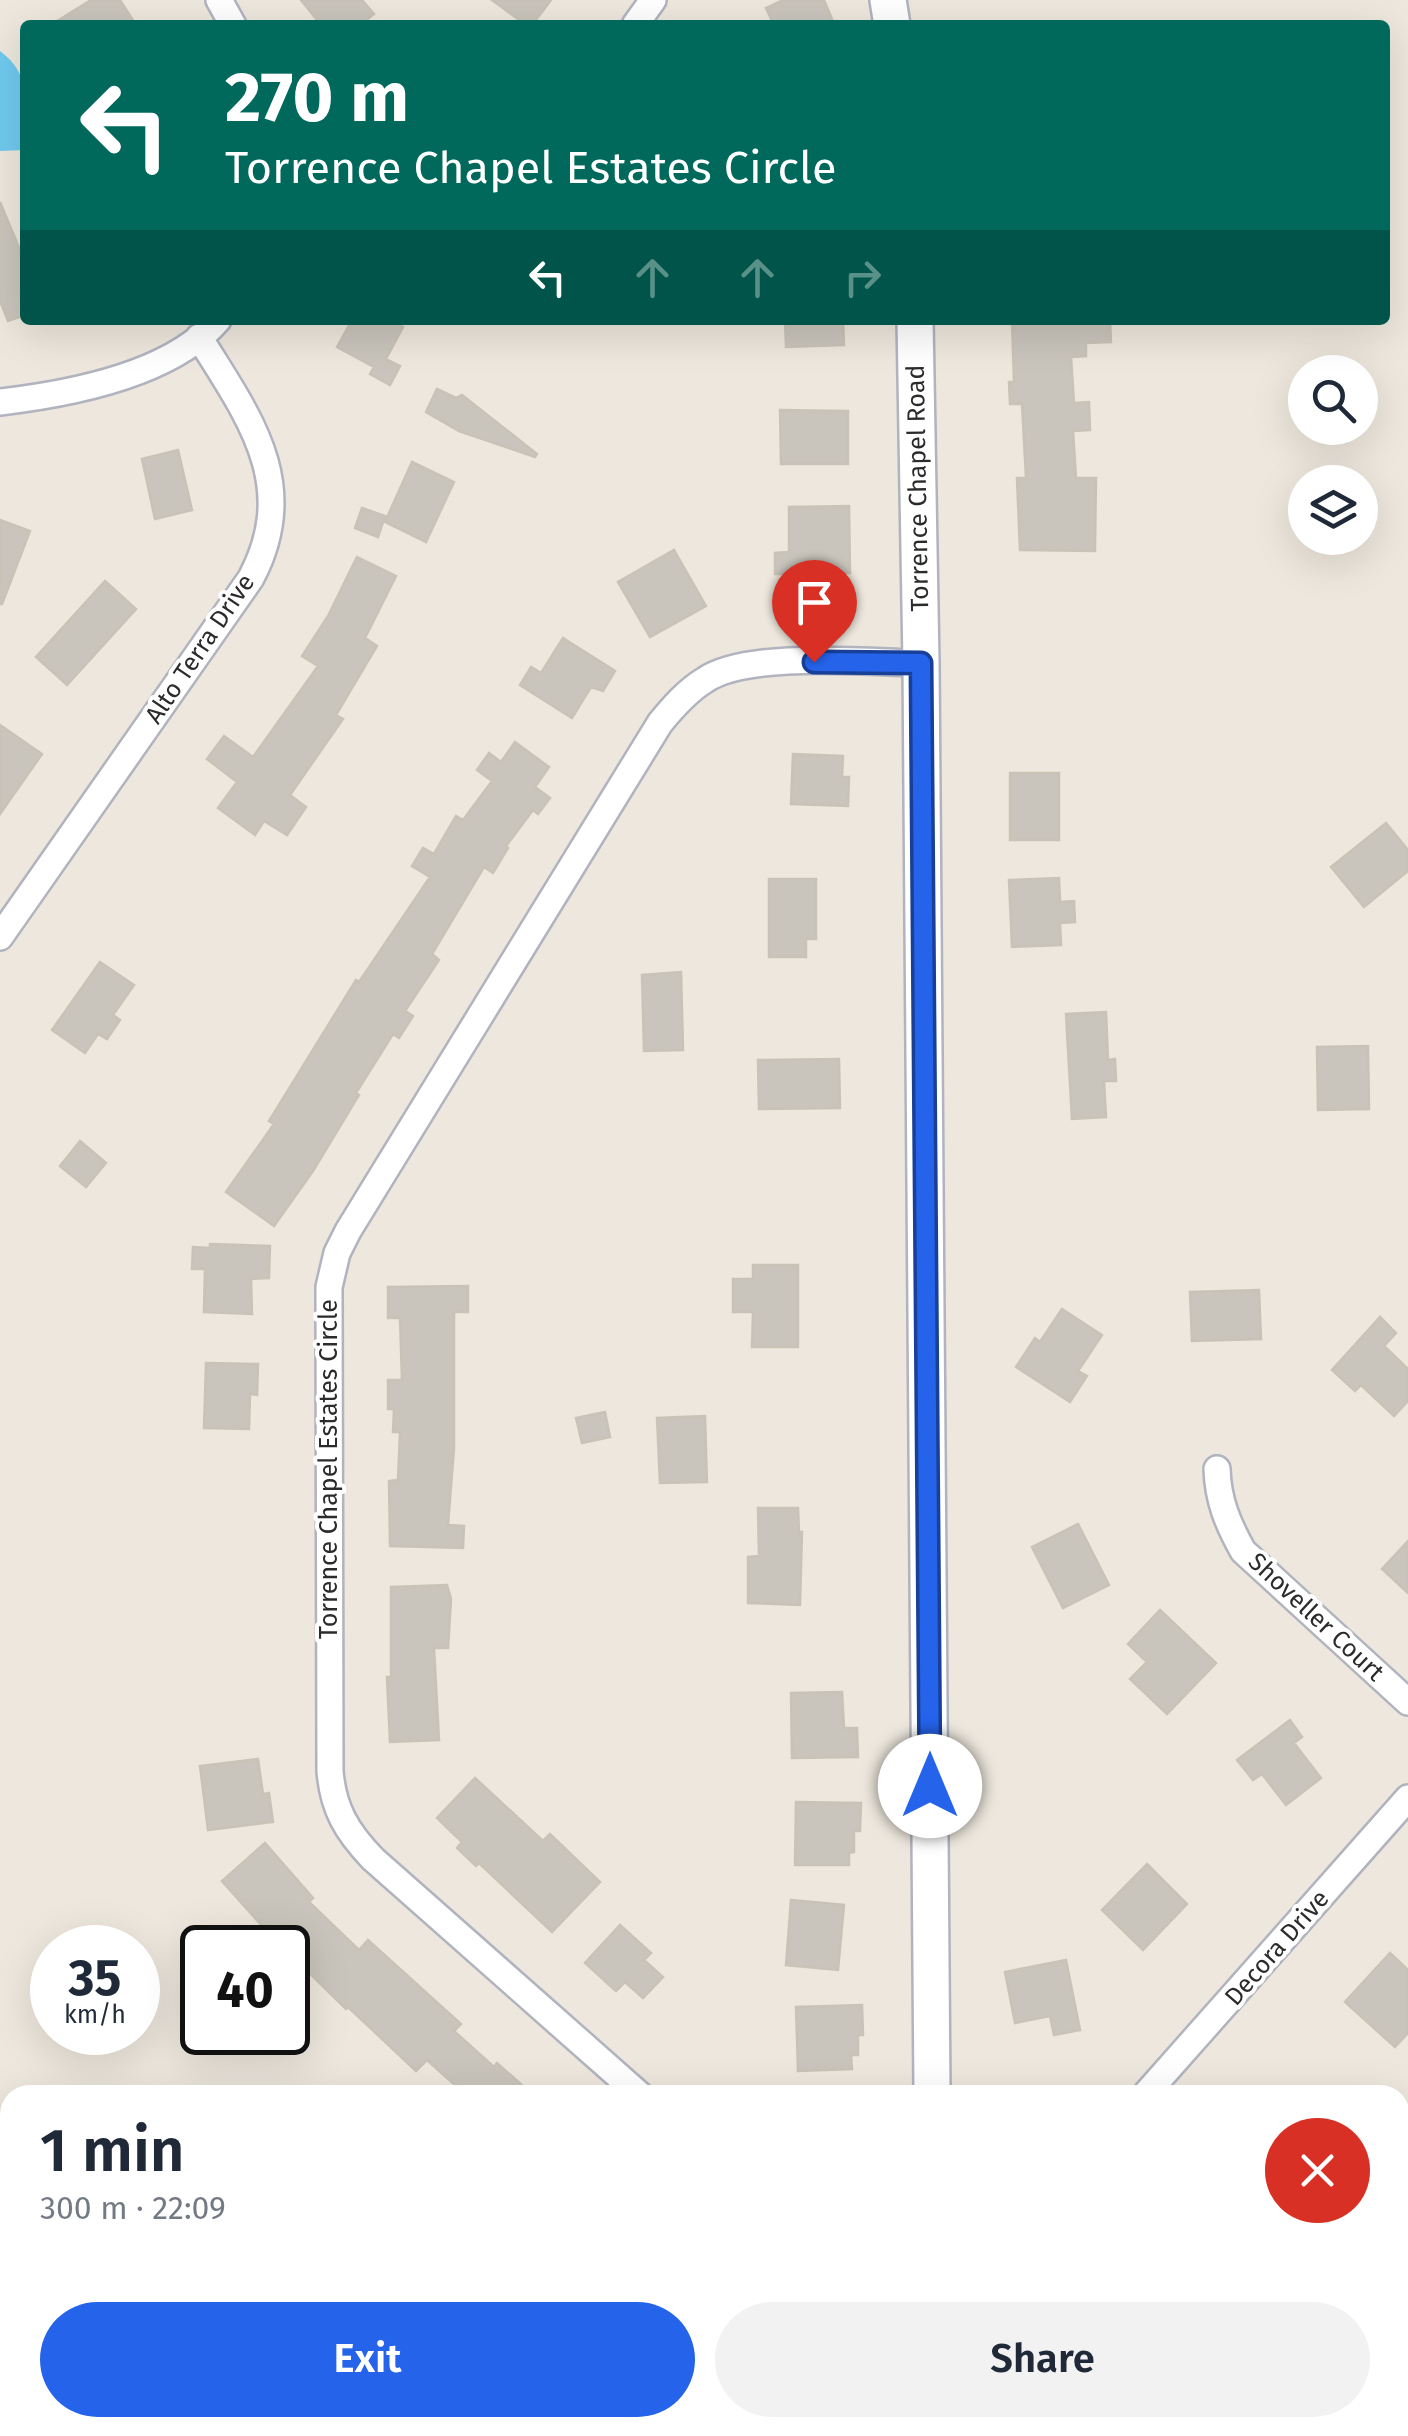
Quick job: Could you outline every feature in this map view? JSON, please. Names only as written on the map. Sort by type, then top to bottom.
[{"type":"street","name":"Torrence Chapel Road","points":[[914,325],[921,663],[932,2085]]},
{"type":"street","points":[[0,402],[48,396],[138,371],[209,328]]},
{"type":"street","name":"Alto Terra Drive","points":[[0,936],[251,578],[267,540],[272,495],[263,449],[209,328]]},
{"type":"street","name":"Torrence Chapel Estates Circle","points":[[629,2085],[373,1858],[344,1825],[336,1808],[330,1771],[331,1270],[358,1214],[674,705],[704,680],[745,666],[921,663]]},
{"type":"street","name":"Shoveller Court","points":[[1217,1470],[1226,1519],[1243,1551],[1408,1702]]},
{"type":"street","name":"Decora Drive","points":[[1154,2085],[1408,1798]]},
{"type":"water","points":[[0,51],[20,75],[20,150],[0,151]]},
{"type":"building","points":[[91,0],[120,0],[133,20],[59,20]]},
{"type":"building","points":[[301,0],[362,0],[374,14],[366,20],[317,20]]},
{"type":"building","points":[[492,0],[551,0],[536,20],[519,20]]},
{"type":"building","points":[[783,0],[824,0],[832,19],[772,20],[766,8]]},
{"type":"building","points":[[0,202],[20,250],[20,317],[8,321],[0,301]]},
{"type":"building","points":[[349,325],[403,327],[386,359],[400,366],[390,385],[370,374],[374,367],[337,347]]},
{"type":"building","points":[[785,325],[843,325],[844,345],[786,347]]},
{"type":"building","points":[[1012,325],[1110,325],[1111,342],[1086,343],[1086,356],[1071,357],[1074,403],[1089,402],[1090,430],[1073,431],[1076,478],[1096,478],[1095,551],[1020,550],[1017,478],[1026,478],[1022,404],[1010,404],[1009,382],[1014,382]]},
{"type":"building","points":[[437,389],[456,398],[462,395],[537,454],[535,457],[459,431],[426,412]]},
{"type":"building","points":[[780,410],[848,411],[848,464],[781,464]]},
{"type":"building","points":[[178,450],[192,510],[155,519],[142,459]]},
{"type":"building","points":[[412,462],[454,482],[426,542],[385,522]]},
{"type":"building","points":[[849,506],[850,573],[775,574],[775,553],[789,552],[789,507]]},
{"type":"building","points":[[362,508],[385,516],[378,537],[355,528]]},
{"type":"building","points":[[0,520],[30,531],[2,604],[0,604]]},
{"type":"building","points":[[674,550],[706,606],[650,637],[618,582]]},
{"type":"building","points":[[357,557],[396,576],[365,638],[377,646],[336,715],[343,719],[290,795],[306,807],[287,835],[264,821],[255,835],[218,808],[237,782],[207,759],[224,736],[253,757],[318,666],[302,656],[328,616]]},
{"type":"building","points":[[105,581],[136,609],[67,685],[36,657]]},
{"type":"building","points":[[563,638],[615,671],[603,691],[591,687],[572,718],[520,685],[531,667],[541,673]]},
{"type":"building","points":[[0,725],[42,754],[0,814]]},
{"type":"building","points":[[515,742],[549,767],[535,787],[550,798],[538,814],[533,810],[506,846],[493,873],[484,867],[432,954],[439,960],[405,1011],[413,1016],[399,1038],[393,1034],[313,1171],[274,1226],[226,1192],[274,1124],[269,1121],[356,980],[359,982],[430,877],[412,866],[423,848],[434,854],[456,816],[463,820],[492,781],[477,770],[489,753],[501,762]]},
{"type":"building","points":[[793,754],[843,756],[842,777],[849,777],[848,806],[791,804]]},
{"type":"building","points":[[1010,773],[1059,773],[1059,840],[1010,840]]},
{"type":"building","points":[[1386,823],[1408,850],[1408,871],[1364,907],[1331,867]]},
{"type":"building","points":[[1059,878],[1060,902],[1074,901],[1075,922],[1060,923],[1061,945],[1012,947],[1009,880]]},
{"type":"building","points":[[769,879],[816,879],[816,939],[806,939],[806,957],[769,957]]},
{"type":"building","points":[[100,962],[134,985],[113,1015],[120,1020],[107,1039],[98,1034],[85,1053],[52,1030]]},
{"type":"building","points":[[681,972],[683,1050],[644,1051],[642,975]]},
{"type":"building","points":[[1106,1012],[1108,1060],[1115,1059],[1116,1081],[1104,1081],[1106,1117],[1072,1119],[1066,1014]]},
{"type":"building","points":[[1368,1046],[1369,1109],[1318,1110],[1317,1047]]},
{"type":"building","points":[[839,1059],[840,1108],[759,1109],[758,1060]]},
{"type":"building","points":[[80,1141],[106,1163],[86,1187],[60,1166]]},
{"type":"building","points":[[210,1244],[270,1246],[269,1278],[251,1279],[252,1314],[204,1312],[205,1269],[192,1269],[193,1247],[210,1248]]},
{"type":"building","points":[[753,1265],[798,1265],[798,1347],[752,1347],[753,1312],[733,1312],[733,1279],[753,1279]]},
{"type":"building","points":[[468,1286],[468,1312],[454,1312],[454,1448],[448,1525],[464,1526],[463,1548],[390,1546],[389,1481],[398,1480],[400,1432],[393,1432],[394,1409],[388,1409],[388,1380],[402,1380],[400,1318],[388,1318],[388,1287]]},
{"type":"building","points":[[1259,1290],[1261,1339],[1192,1341],[1190,1292]]},
{"type":"building","points":[[1062,1309],[1102,1335],[1078,1371],[1087,1376],[1070,1402],[1016,1367],[1035,1338],[1040,1342]]},
{"type":"building","points":[[1380,1317],[1396,1333],[1384,1346],[1408,1369],[1408,1401],[1394,1416],[1361,1385],[1355,1391],[1332,1370]]},
{"type":"building","points":[[206,1363],[258,1364],[257,1395],[250,1394],[249,1429],[204,1428]]},
{"type":"building","points":[[605,1412],[610,1437],[582,1443],[576,1418]]},
{"type":"building","points":[[705,1416],[707,1482],[660,1483],[657,1418]]},
{"type":"building","points":[[758,1508],[798,1508],[802,1532],[800,1605],[748,1603],[748,1557],[759,1556]]},
{"type":"building","points":[[1078,1524],[1109,1585],[1063,1608],[1032,1547]]},
{"type":"building","points":[[1408,1541],[1408,1593],[1382,1569]]},
{"type":"building","points":[[447,1585],[451,1599],[448,1648],[434,1648],[439,1740],[390,1742],[387,1677],[391,1677],[391,1587]]},
{"type":"building","points":[[1160,1610],[1216,1663],[1167,1714],[1130,1679],[1147,1662],[1128,1644]]},
{"type":"building","points":[[842,1692],[844,1728],[857,1728],[858,1757],[792,1758],[791,1693]]},
{"type":"building","points":[[1290,1720],[1302,1737],[1294,1743],[1321,1778],[1286,1805],[1262,1774],[1253,1780],[1237,1760]]},
{"type":"building","points":[[258,1759],[263,1794],[269,1793],[273,1822],[208,1830],[200,1766]]},
{"type":"building","points":[[475,1778],[543,1841],[550,1834],[600,1882],[552,1932],[479,1863],[476,1866],[457,1848],[462,1842],[437,1818]]},
{"type":"building","points":[[796,1802],[861,1803],[860,1831],[854,1831],[854,1852],[849,1853],[849,1865],[795,1865]]},
{"type":"building","points":[[265,1843],[313,1898],[309,1902],[359,1950],[368,1940],[461,2024],[454,2031],[494,2067],[497,2063],[522,2085],[455,2085],[427,2060],[416,2071],[310,1974],[310,1925],[261,1925],[222,1881]]},
{"type":"building","points":[[1147,1864],[1187,1904],[1143,1950],[1102,1910]]},
{"type":"building","points":[[791,1900],[844,1905],[838,1970],[786,1965]]},
{"type":"building","points":[[620,1925],[651,1953],[644,1960],[663,1977],[643,1998],[625,1982],[616,1991],[585,1963]]},
{"type":"building","points":[[1390,1953],[1408,1970],[1408,2033],[1395,2047],[1345,2002]]},
{"type":"building","points":[[1066,1960],[1080,2030],[1054,2035],[1050,2016],[1015,2023],[1005,1972]]},
{"type":"building","points":[[862,2005],[863,2035],[858,2035],[858,2055],[851,2055],[852,2069],[798,2071],[796,2007]]},
{"type":"route","points":[[814,662],[921,663],[930,1786]]}]
